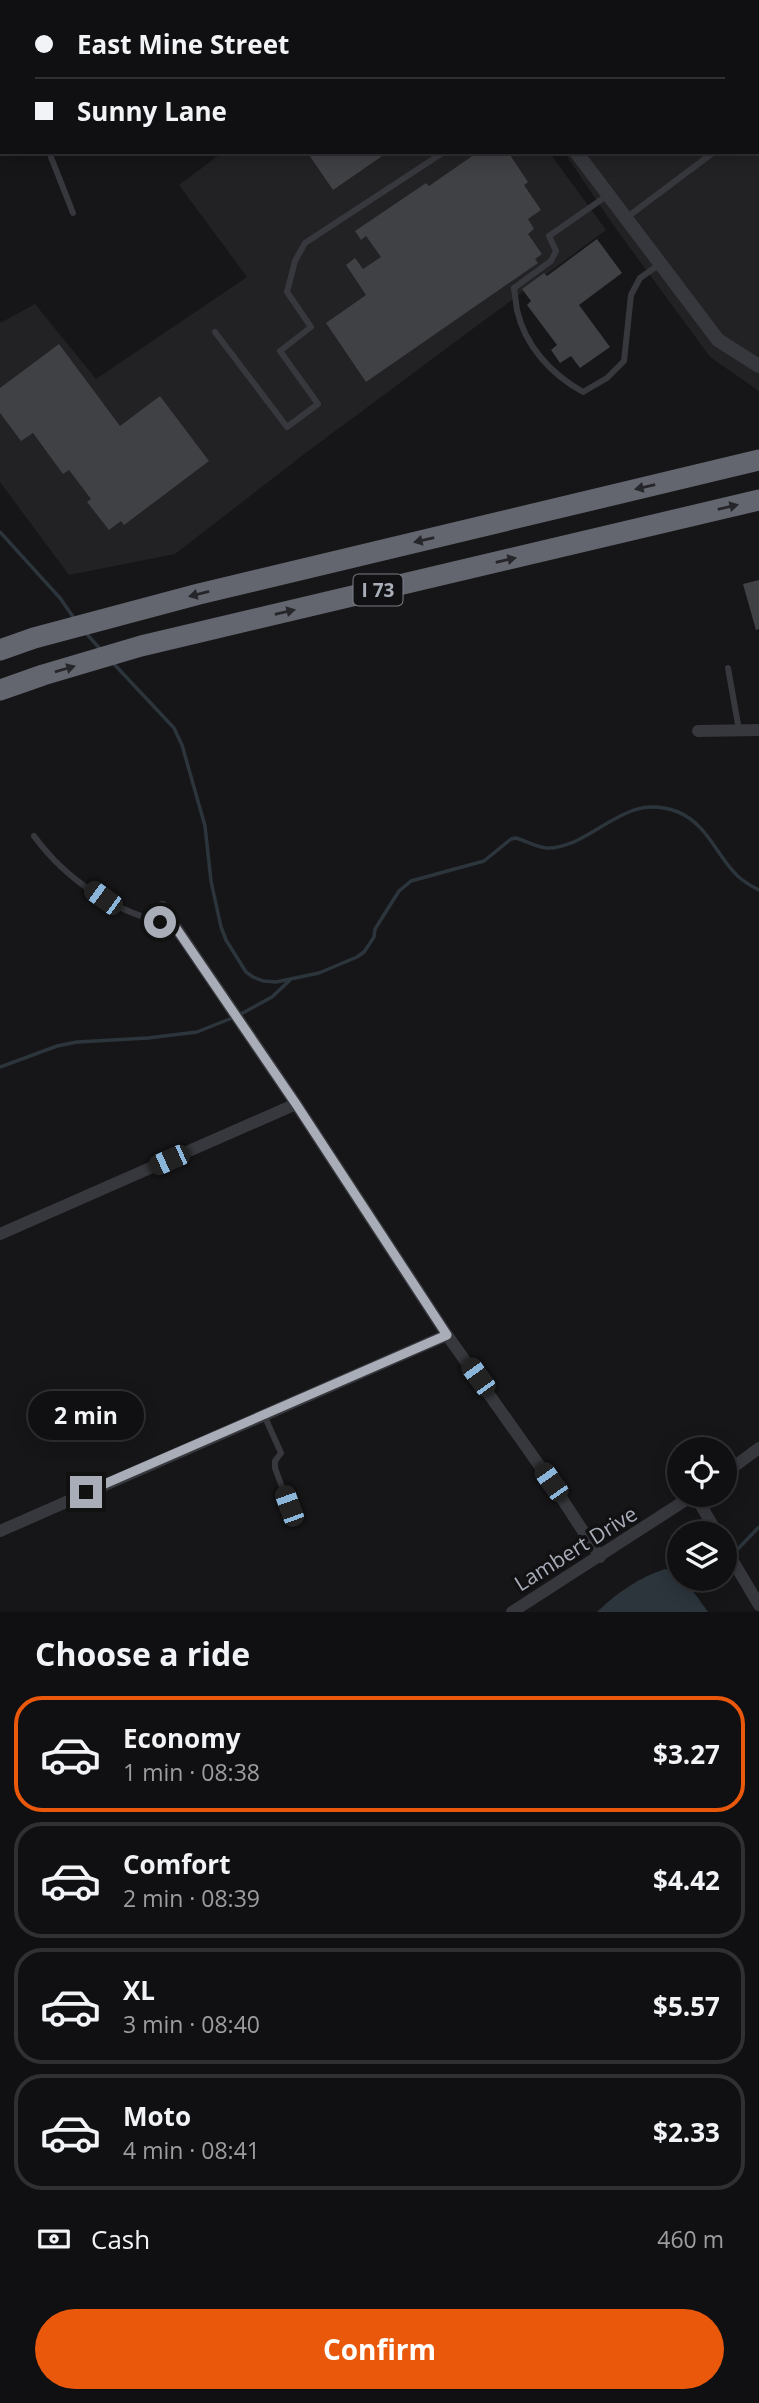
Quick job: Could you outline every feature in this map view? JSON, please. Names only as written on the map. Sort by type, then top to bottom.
[{"type":"highway","name":"I 73","points":[[0,650],[34,638],[199,594],[759,460]]},
{"type":"highway","name":"I 73","points":[[0,690],[141,646],[759,500]]},
{"type":"street","points":[[577,154],[718,340],[759,366]]},
{"type":"street","points":[[698,732],[759,730]]},
{"type":"street","points":[[162,907],[296,1104],[447,1335],[551,1482],[600,1557]]},
{"type":"street","points":[[0,1234],[296,1104]]},
{"type":"street","points":[[0,1531],[447,1335]]},
{"type":"street","points":[[737,1464],[759,1448]]},
{"type":"street","name":"Lambert Drive","points":[[512,1612],[677,1507]]},
{"type":"street","points":[[737,1568],[759,1605]]},
{"type":"lane","points":[[50,154],[74,213]]},
{"type":"lane","points":[[215,332],[288,427],[318,404],[280,351],[311,327],[287,292],[295,261],[305,243],[441,154]]},
{"type":"lane","points":[[625,219],[711,154]]},
{"type":"lane","points":[[608,195],[549,236],[556,251],[551,261],[514,288],[518,312],[530,343],[552,370],[583,392],[607,379],[624,360],[631,295],[640,278],[660,264]]},
{"type":"lane","points":[[728,668],[739,730]]},
{"type":"lane","points":[[34,836],[61,868],[103,898],[146,920],[174,925]]},
{"type":"lane","points":[[264,1415],[281,1452],[275,1461],[275,1468],[289,1506]]},
{"type":"shaded area","points":[[220,154],[550,154],[606,230],[307,452],[175,554],[69,575],[0,482],[0,323],[35,304],[96,379],[247,277],[179,185]]},
{"type":"shaded area","points":[[565,154],[759,154],[759,391],[710,357],[614,226]]},
{"type":"shaded area","points":[[667,1570],[667,1591],[693,1591],[708,1612],[597,1612],[629,1586]]},
{"type":"building","points":[[308,154],[385,154],[333,190]]},
{"type":"building","points":[[475,154],[509,154],[528,182],[524,185],[541,210],[528,219],[534,229],[528,234],[542,254],[535,259],[538,263],[366,382],[326,323],[366,295],[346,265],[355,258],[363,269],[381,257],[366,236],[361,240],[355,231],[426,183],[429,186]]},
{"type":"building","points":[[597,239],[622,273],[579,305],[610,347],[580,368],[571,356],[560,363],[551,350],[557,345],[527,305],[531,301],[522,289],[544,273],[547,276]]},
{"type":"building","points":[[59,344],[120,426],[160,396],[209,461],[124,525],[121,521],[109,530],[87,502],[91,499],[69,470],[63,474],[33,433],[21,441],[0,413],[0,388]]},
{"type":"building","points":[[759,580],[759,629],[756,630],[743,584]]},
{"type":"waterway","points":[[0,532],[60,598],[76,621]]},
{"type":"waterway","points":[[85,632],[101,650]]},
{"type":"waterway","points":[[113,663],[174,728],[182,745],[205,826],[211,881],[221,927],[246,972],[263,981],[276,982],[319,973],[357,957],[374,937],[375,929],[399,891],[411,881],[484,861],[511,839],[516,838],[543,848],[574,842],[623,814],[648,807],[678,812],[687,817],[703,830],[736,874],[759,890]]},
{"type":"waterway","points":[[239,1015],[272,997],[290,980]]},
{"type":"waterway","points":[[0,1067],[57,1046],[197,1032],[232,1018]]},
{"type":"waterway","points":[[737,1550],[759,1527]]},
{"type":"route","points":[[86,1492],[447,1335],[296,1104],[174,925],[160,922]]}]
